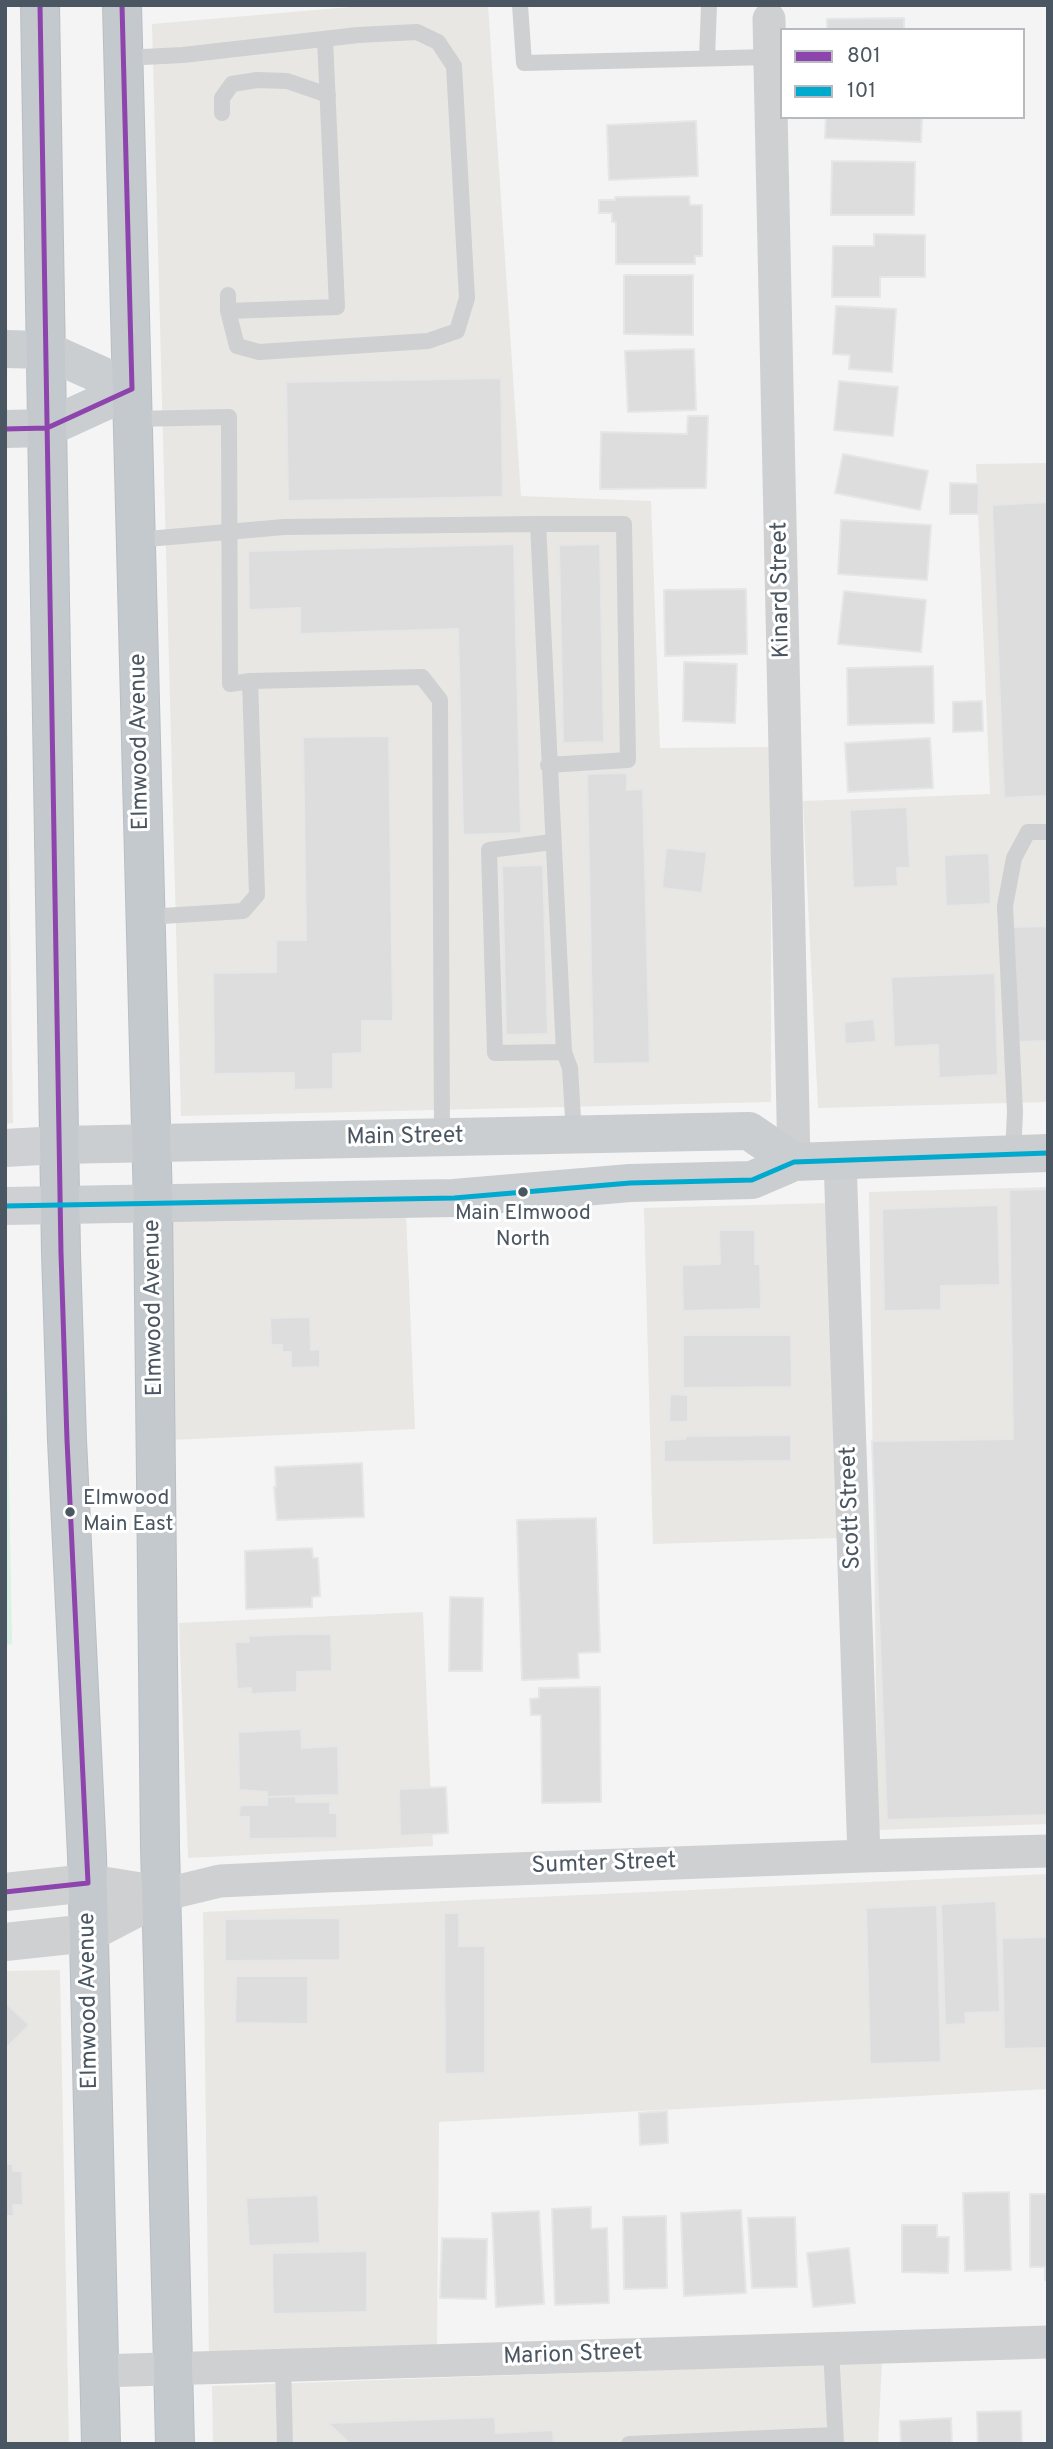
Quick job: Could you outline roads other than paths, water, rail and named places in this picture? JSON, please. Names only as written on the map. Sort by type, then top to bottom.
[{"type":"highway","name":"Elmwood Avenue","points":[[40,5],[59,1145],[67,1440],[88,1883],[101,2444]]},
{"type":"highway","name":"Elmwood Avenue","points":[[122,5],[152,1143],[162,1895],[174,2444]]},
{"type":"main road","points":[[5,349],[45,350],[132,404]]},
{"type":"main road","points":[[5,429],[47,428],[132,404]]},
{"type":"main road","name":"Main Street","points":[[5,1148],[749,1131],[794,1162]]},
{"type":"main road","points":[[5,1206],[454,1198],[631,1184],[752,1180],[794,1162],[1030,1154]]},
{"type":"street","name":"Kinard Street","points":[[769,19],[794,1162]]},
{"type":"street","name":"Scott Street","points":[[840,1160],[864,1856]]},
{"type":"street","name":"Sumter Street","points":[[5,1942],[89,1933],[162,1895],[220,1881],[864,1856],[1048,1852]]},
{"type":"street","name":"Sumter Street","points":[[5,1892],[88,1883],[162,1895]]},
{"type":"street","name":"Marion Street","points":[[99,2371],[1048,2342]]},
{"type":"lane","points":[[520,5],[524,63],[770,57]]},
{"type":"lane","points":[[707,58],[709,5]]},
{"type":"lane","points":[[123,58],[183,55],[325,39],[417,32],[438,42],[454,66],[467,298],[457,331],[428,341],[259,352],[237,346],[228,303],[337,307],[325,39]]},
{"type":"lane","points":[[222,113],[222,98],[232,84],[257,80],[287,81],[328,95]]},
{"type":"lane","points":[[132,404],[229,416],[230,684],[250,681],[422,677],[440,700],[442,1138]]},
{"type":"lane","points":[[538,524],[564,1052],[570,1068],[574,1135]]},
{"type":"lane","points":[[136,540],[284,527],[624,524],[628,760],[548,765]]},
{"type":"lane","points":[[146,917],[243,911],[257,895],[250,681]]},
{"type":"lane","points":[[1030,1154],[1015,1112],[1005,906],[1014,858],[1028,832],[1048,832]]},
{"type":"lane","points":[[552,842],[489,850],[495,1053],[564,1052]]},
{"type":"lane","points":[[629,2444],[836,2440],[831,2349]]},
{"type":"lane","points":[[283,2365],[285,2444]]},
{"type":"place","name":"Main Elmwood North","points":[[523,1192]]},
{"type":"place","name":"Elmwood Main East","points":[[70,1512]]}]
